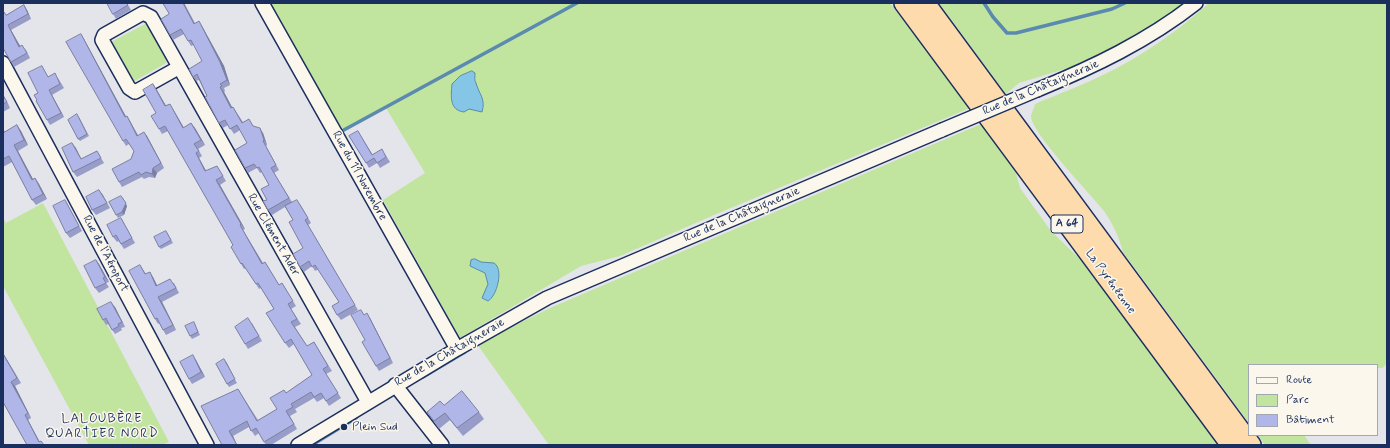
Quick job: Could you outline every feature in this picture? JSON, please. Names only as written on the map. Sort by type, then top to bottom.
[{"type":"highway","name":"La Pyrénéenne","points":[[904,3],[1231,445]]},
{"type":"highway","name":"La Pyrénéenne","points":[[925,3],[1251,445]]},
{"type":"street","name":"Rue du 11 Novembre","points":[[262,3],[456,349]]},
{"type":"street","name":"Rue de la Châtaigneraie","points":[[298,445],[395,385],[547,298],[1101,63],[1157,32],[1196,3]]},
{"type":"street","name":"Rue Clément Ader","points":[[178,68],[136,92],[129,88],[102,40],[104,35],[143,13],[151,17],[178,68],[368,402]]},
{"type":"street","name":"Rue de l'Aéroport","points":[[3,63],[207,445]]},
{"type":"street","points":[[395,385],[442,445]]},
{"type":"green space","points":[[269,3],[890,3],[970,108],[620,256],[581,266],[460,338],[383,200],[425,173],[386,108],[340,134]]},
{"type":"green space","points":[[939,3],[1185,3],[1144,32],[1071,67],[1019,83],[1006,94]]},
{"type":"green space","points":[[1209,3],[1387,3],[1387,364],[1382,368],[1378,368],[1378,364],[1248,364],[1248,422],[1123,252],[1120,241],[1104,211],[1041,136],[1031,116],[1035,104],[1079,86],[1119,67],[1146,51],[1185,23]]},
{"type":"green space","points":[[145,24],[148,24],[166,60],[166,63],[131,83],[110,46],[111,42]]},
{"type":"green space","points":[[981,124],[1014,165],[1020,188],[1051,231],[1084,263],[1218,445],[549,445],[477,344],[550,308]]},
{"type":"green space","points":[[43,203],[169,442],[162,445],[89,445],[3,286],[3,218],[6,223]]},
{"type":"green space","points":[[1259,436],[1305,436],[1311,445],[1265,445]]},
{"type":"water","points":[[472,71],[475,73],[475,81],[483,100],[482,112],[469,109],[464,112],[459,111],[452,102],[452,84],[460,76]]},
{"type":"water","points":[[475,259],[481,262],[494,263],[499,271],[498,282],[494,294],[488,301],[482,298],[488,284],[485,273],[470,266],[471,260]]},
{"type":"building","points":[[107,3],[126,3],[128,5],[113,14]]},
{"type":"building","points":[[163,3],[183,3],[194,24],[199,21],[220,62],[227,80],[220,84],[222,86],[220,87],[231,108],[233,107],[242,123],[249,119],[253,126],[260,128],[263,141],[276,165],[271,168],[289,198],[268,210],[263,201],[267,200],[261,189],[269,185],[259,167],[257,168],[254,164],[245,168],[235,150],[247,143],[237,125],[230,129],[225,120],[219,123],[205,97],[207,96],[197,74],[193,77],[189,69],[202,61],[191,40],[188,41],[181,29],[170,35],[161,19],[169,14]]},
{"type":"building","points":[[24,5],[28,14],[8,25],[19,47],[22,45],[27,53],[11,62],[3,48],[3,12],[6,15]]},
{"type":"building","points":[[81,34],[125,117],[127,116],[137,136],[144,132],[161,163],[153,168],[152,174],[146,172],[141,175],[139,172],[119,182],[112,169],[131,159],[134,151],[126,139],[123,141],[66,42]]},
{"type":"building","points":[[42,66],[48,77],[55,73],[60,84],[49,90],[61,113],[47,120],[36,101],[37,100],[34,95],[38,93],[28,73]]},
{"type":"building","points":[[153,84],[165,106],[170,104],[183,128],[191,123],[201,140],[194,144],[199,151],[196,153],[205,171],[217,166],[223,176],[216,180],[241,224],[240,225],[262,264],[265,262],[279,285],[282,283],[293,301],[288,304],[297,319],[291,322],[307,346],[314,342],[328,366],[323,369],[338,393],[326,401],[321,393],[314,397],[311,392],[291,404],[293,407],[286,411],[294,424],[264,442],[256,428],[251,431],[247,421],[229,431],[237,445],[222,445],[201,406],[238,389],[257,421],[277,409],[270,398],[284,390],[286,393],[312,375],[291,339],[285,343],[266,313],[274,309],[258,283],[256,284],[242,263],[241,264],[231,247],[233,245],[165,126],[159,129],[151,116],[156,113],[143,90]]},
{"type":"building","points":[[3,96],[7,102],[3,104]]},
{"type":"building","points":[[77,114],[87,134],[78,139],[68,120]]},
{"type":"building","points":[[17,125],[24,140],[14,145],[32,180],[35,178],[43,194],[32,200],[9,156],[3,159],[3,129],[4,132]]},
{"type":"building","points":[[358,131],[372,155],[382,149],[386,157],[377,163],[374,158],[366,163],[349,136]]},
{"type":"building","points":[[72,143],[81,159],[97,151],[101,158],[73,172],[62,148]]},
{"type":"building","points":[[99,190],[107,203],[92,210],[86,197]]},
{"type":"building","points":[[121,196],[126,203],[122,212],[116,215],[109,202]]},
{"type":"building","points":[[65,200],[79,226],[66,233],[53,206]]},
{"type":"building","points":[[297,200],[308,218],[305,220],[355,305],[337,315],[332,306],[339,302],[315,265],[312,267],[309,261],[300,267],[293,254],[303,248],[289,222],[293,220],[285,206]]},
{"type":"building","points":[[121,218],[132,238],[121,244],[116,235],[113,237],[107,225]]},
{"type":"building","points":[[166,231],[171,240],[159,247],[154,237]]},
{"type":"building","points":[[96,260],[105,277],[103,278],[106,283],[95,288],[84,266]]},
{"type":"building","points":[[140,265],[145,274],[150,272],[156,286],[170,279],[176,288],[158,297],[173,325],[163,330],[157,318],[155,319],[129,271]]},
{"type":"building","points":[[111,302],[122,322],[118,324],[119,326],[112,330],[106,318],[103,320],[97,309]]},
{"type":"building","points":[[361,310],[364,315],[367,313],[390,358],[376,366],[362,342],[365,340],[351,315]]},
{"type":"building","points":[[248,318],[259,336],[245,344],[235,327]]},
{"type":"building","points":[[194,322],[198,332],[190,336],[185,326]]},
{"type":"building","points":[[3,354],[17,378],[11,382],[28,413],[25,415],[39,442],[41,441],[44,445],[27,445],[3,402]]},
{"type":"building","points":[[193,355],[201,372],[189,379],[180,362]]},
{"type":"building","points":[[224,359],[235,379],[227,384],[216,364]]},
{"type":"building","points":[[462,391],[479,412],[457,428],[445,413],[434,421],[427,412],[440,401],[444,405]]},
{"type":"waterway","points":[[342,131],[577,3]]},
{"type":"waterway","points":[[984,3],[993,17],[1007,33],[1016,33],[1112,9],[1125,3]]},
{"type":"waterway","points":[[364,171],[370,182]]},
{"type":"waterway","points":[[423,377],[465,352]]},
{"type":"waterway","points":[[312,445],[356,418]]},
{"type":"place","name":"Plein Sud","points":[[344,427]]},
{"type":"district","name":"LALOUBÈRE QUARTIER NORD","points":[[102,426]]}]
